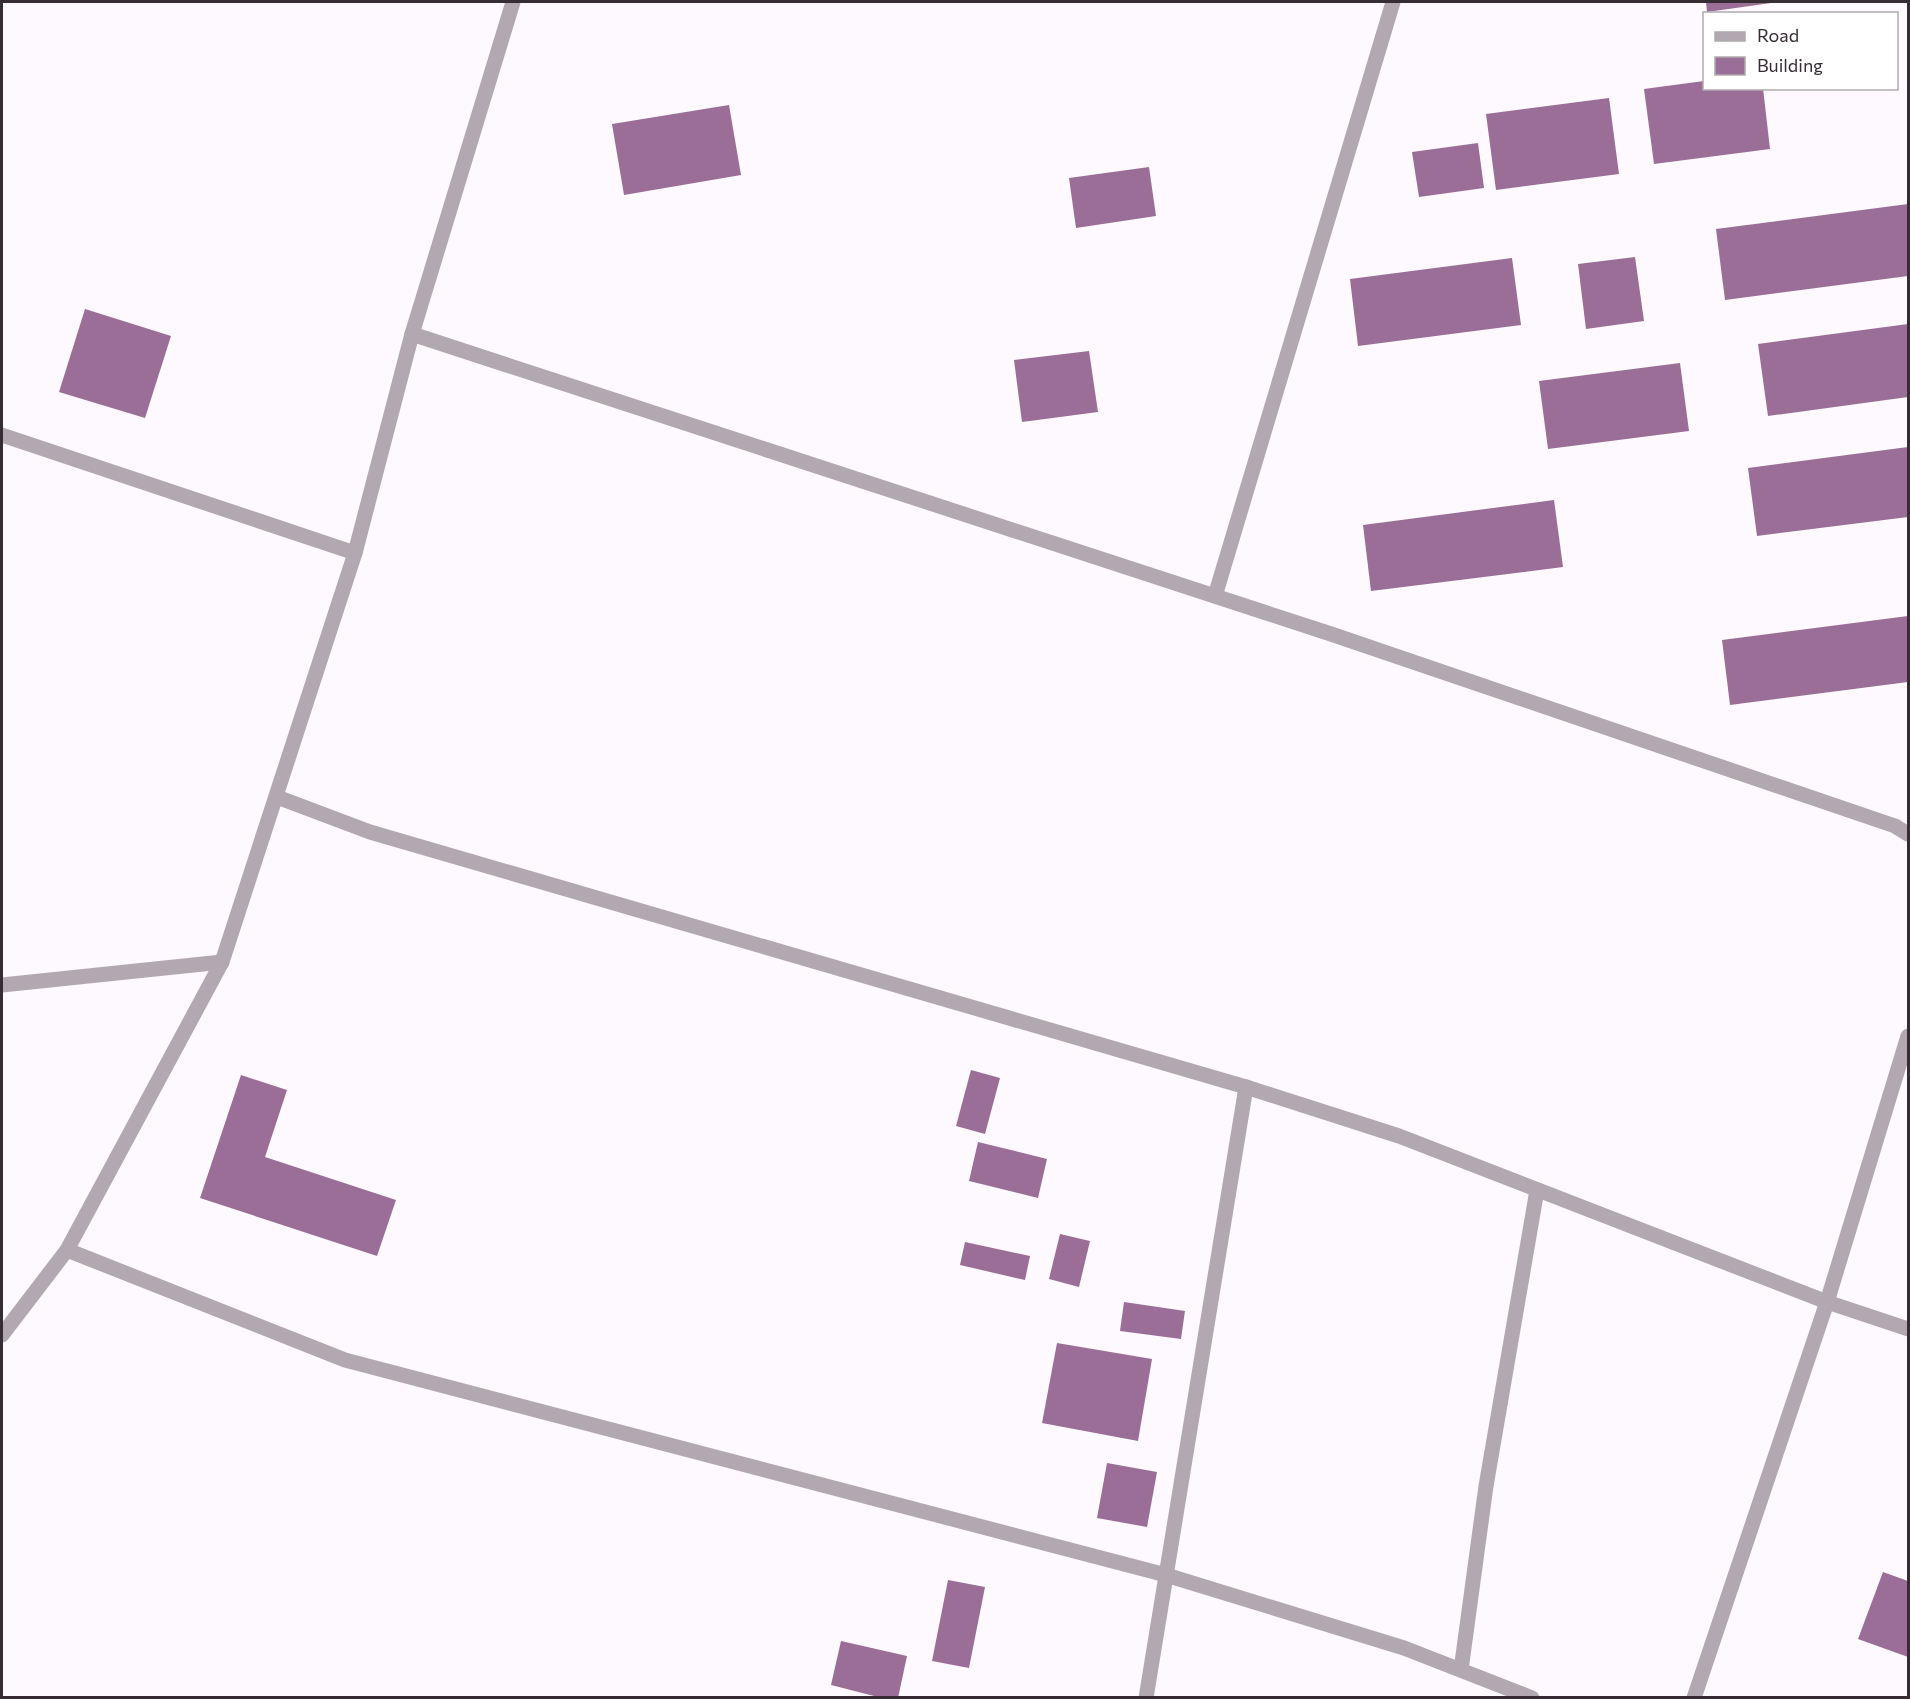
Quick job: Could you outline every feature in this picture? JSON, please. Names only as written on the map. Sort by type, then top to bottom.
[{"type":"street","points":[[2,1335],[68,1250],[222,962],[355,553],[412,334],[513,2]]},
{"type":"street","points":[[1215,596],[1393,2]]},
{"type":"street","points":[[412,334],[1215,596],[1895,826],[1908,834]]},
{"type":"street","points":[[2,435],[355,553]]},
{"type":"street","points":[[277,797],[370,832],[1246,1087],[1399,1136],[1827,1302],[1908,1329]]},
{"type":"street","points":[[2,985],[222,962]]},
{"type":"street","points":[[1694,1698],[1827,1302],[1908,1036]]},
{"type":"street","points":[[1146,1698],[1246,1087]]},
{"type":"street","points":[[1461,1670],[1486,1486],[1537,1190]]},
{"type":"street","points":[[68,1250],[345,1360],[1166,1575],[1404,1648],[1532,1698]]},
{"type":"building","points":[[1706,2],[1771,2],[1771,3],[1707,12]]},
{"type":"building","points":[[1703,81],[1703,90],[1763,90],[1770,149],[1654,164],[1644,89]]},
{"type":"building","points":[[1609,98],[1619,174],[1496,190],[1486,114]]},
{"type":"building","points":[[729,105],[741,175],[624,195],[612,124]]},
{"type":"building","points":[[1478,143],[1484,188],[1419,197],[1412,152]]},
{"type":"building","points":[[1149,167],[1156,216],[1076,228],[1069,178]]},
{"type":"building","points":[[1908,204],[1908,276],[1725,300],[1716,229]]},
{"type":"building","points":[[1635,257],[1644,321],[1586,329],[1578,264]]},
{"type":"building","points":[[1512,258],[1521,325],[1358,346],[1350,279]]},
{"type":"building","points":[[85,309],[171,336],[145,418],[59,392]]},
{"type":"building","points":[[1908,324],[1908,397],[1768,416],[1758,344]]},
{"type":"building","points":[[1089,351],[1098,412],[1022,422],[1014,360]]},
{"type":"building","points":[[1680,363],[1689,431],[1548,449],[1539,381]]},
{"type":"building","points":[[1908,447],[1908,517],[1757,536],[1748,468]]},
{"type":"building","points":[[1554,500],[1563,567],[1371,591],[1363,525]]},
{"type":"building","points":[[1908,616],[1908,682],[1730,705],[1722,640]]},
{"type":"building","points":[[971,1070],[1000,1078],[985,1134],[956,1126]]},
{"type":"building","points":[[241,1075],[287,1090],[265,1157],[396,1200],[377,1256],[200,1198]]},
{"type":"building","points":[[978,1142],[1047,1159],[1038,1198],[969,1181]]},
{"type":"building","points":[[1060,1234],[1090,1241],[1079,1287],[1049,1279]]},
{"type":"building","points":[[965,1242],[1030,1256],[1025,1280],[960,1265]]},
{"type":"building","points":[[1124,1302],[1185,1311],[1181,1339],[1120,1331]]},
{"type":"building","points":[[1057,1343],[1152,1359],[1138,1441],[1042,1423]]},
{"type":"building","points":[[1107,1463],[1157,1472],[1147,1527],[1097,1518]]},
{"type":"building","points":[[1883,1572],[1908,1581],[1908,1657],[1858,1639]]},
{"type":"building","points":[[948,1580],[985,1587],[969,1668],[932,1661]]},
{"type":"building","points":[[841,1641],[907,1656],[898,1698],[882,1698],[831,1685]]}]
